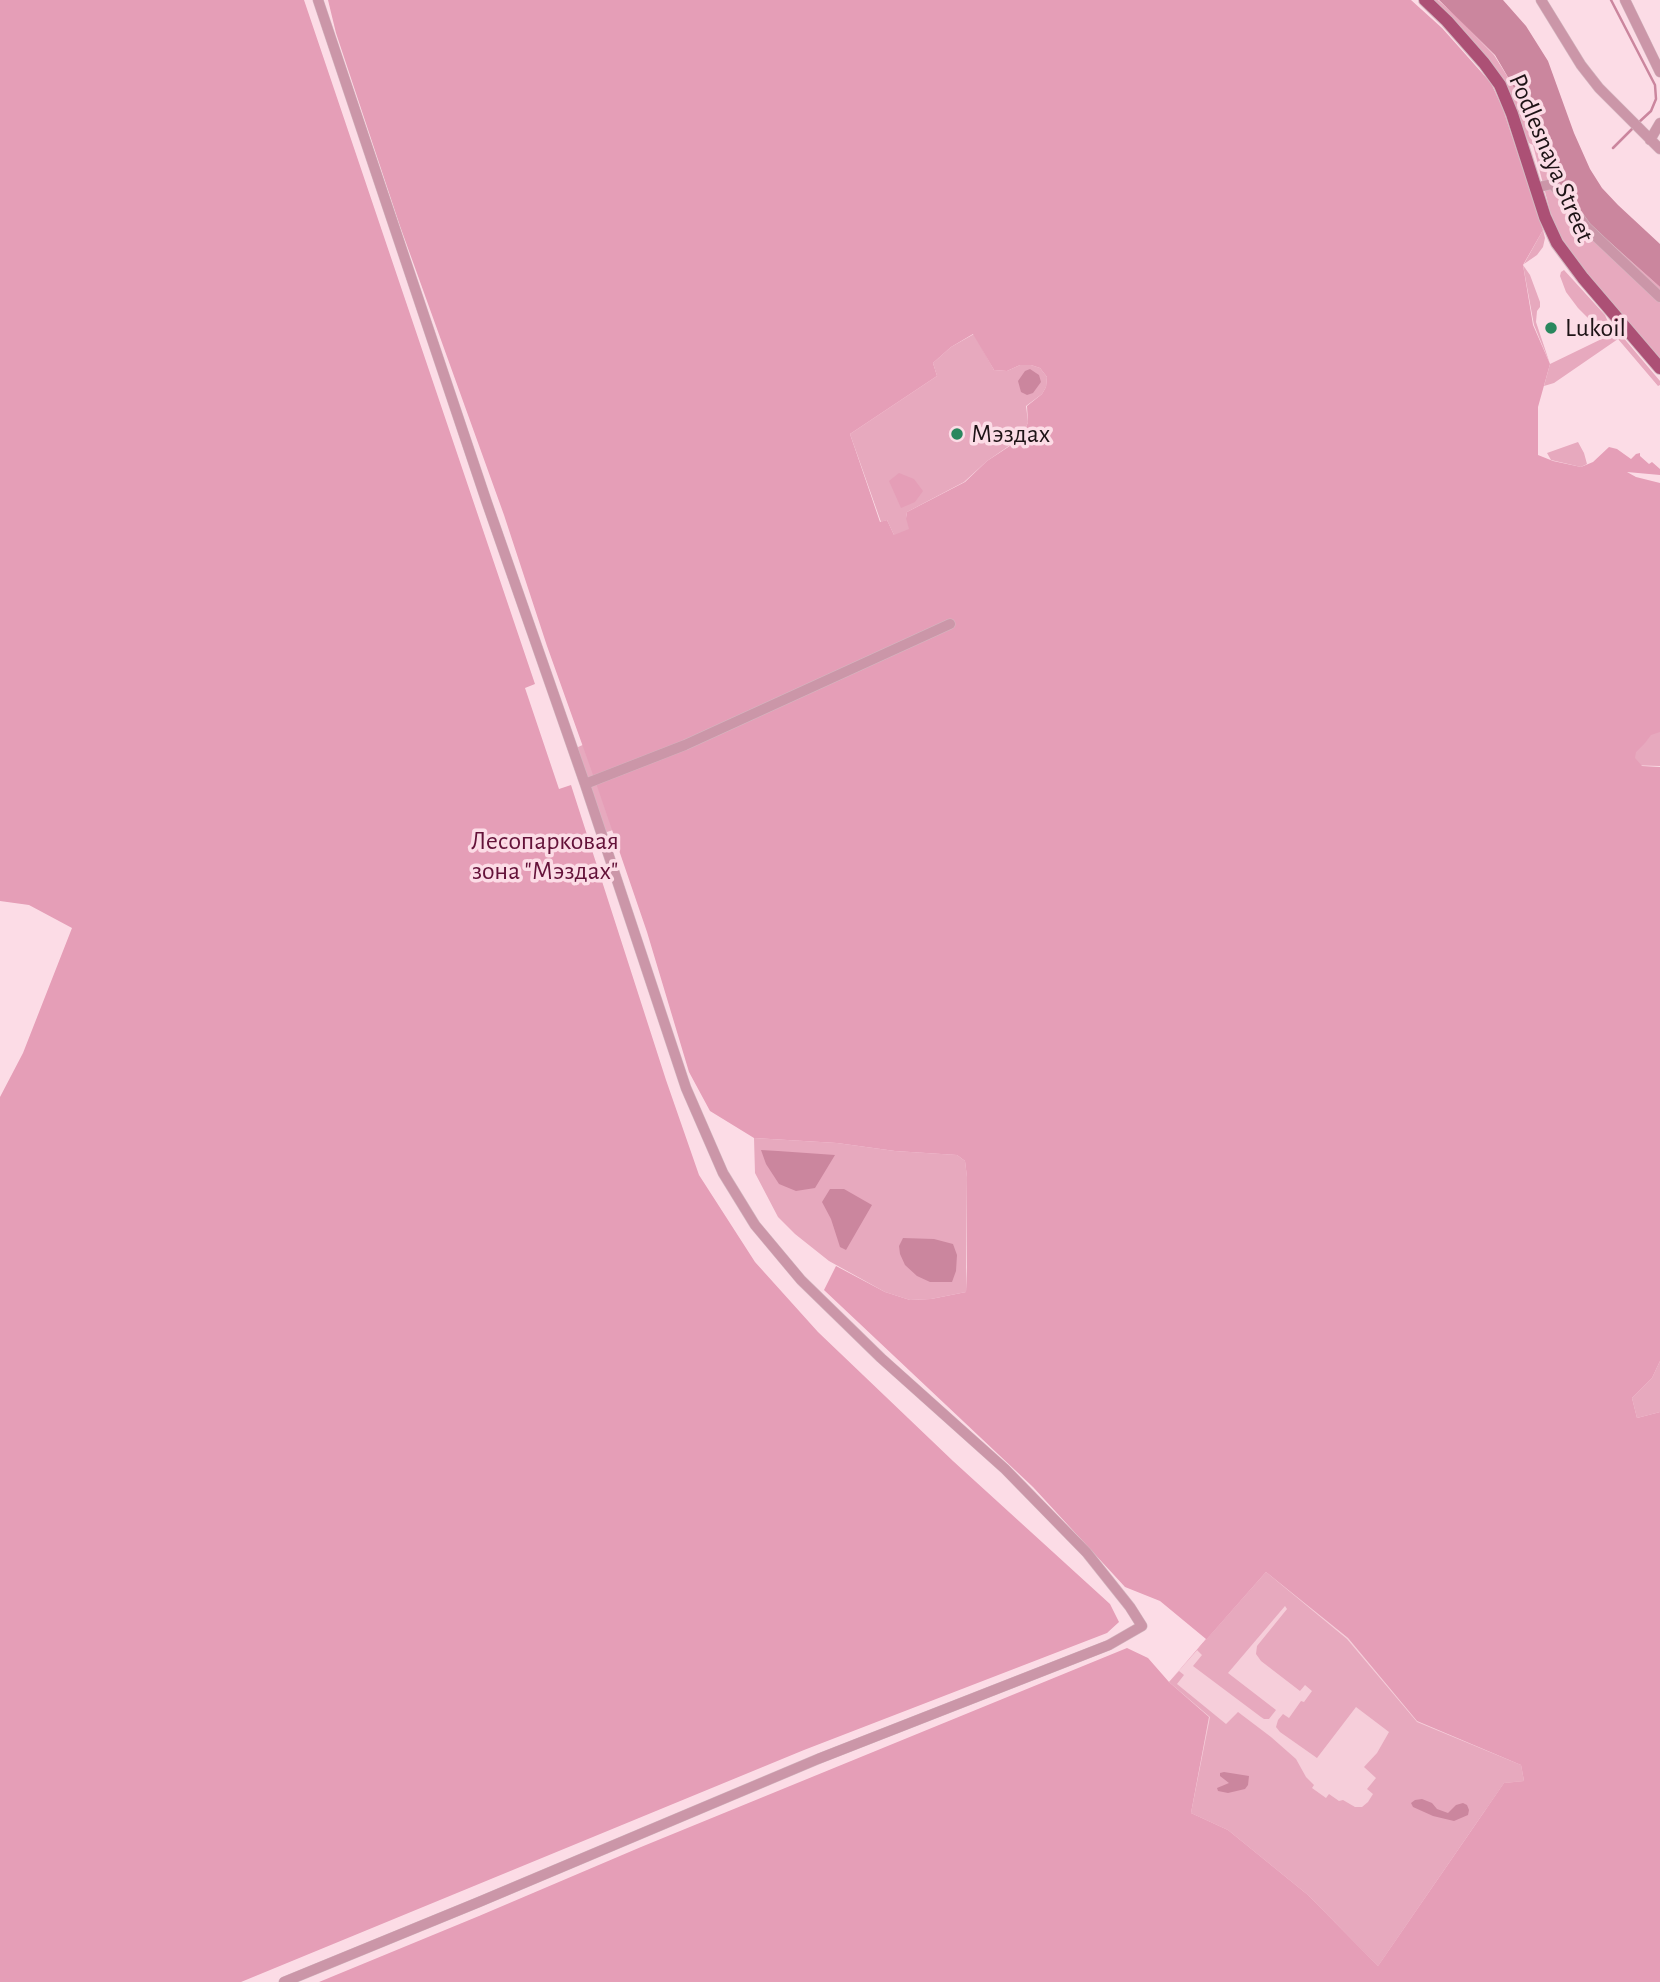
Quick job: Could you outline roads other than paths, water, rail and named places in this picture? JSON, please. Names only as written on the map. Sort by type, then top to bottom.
[{"type":"main road","name":"Podlesnaya Street","points":[[1425,0],[1484,62],[1500,85],[1557,243],[1583,278],[1660,368]]},
{"type":"street","points":[[284,1982],[806,1764],[1109,1645],[1142,1626],[1087,1553],[1005,1469],[881,1358],[800,1280],[754,1225],[723,1173],[686,1088],[318,0]]},
{"type":"street","points":[[1541,0],[1580,65],[1599,88],[1660,149]]},
{"type":"street","points":[[1625,0],[1660,72]]},
{"type":"street","points":[[1646,136],[1660,123]]},
{"type":"street","points":[[1535,188],[1552,184],[1586,226],[1660,297]]},
{"type":"street","points":[[585,783],[685,745],[950,624]]},
{"type":"waterway","points":[[1611,0],[1655,85],[1656,99],[1651,111],[1638,123]]},
{"type":"waterway","points":[[1613,148],[1633,128]]},
{"type":"place","name":"Lukoil","points":[[1551,328]]},
{"type":"place","name":"Мэздах","points":[[957,434]]},
{"type":"park label","name":"Лесопарковая зона \"Мэздах\"","points":[[545,856]]}]
